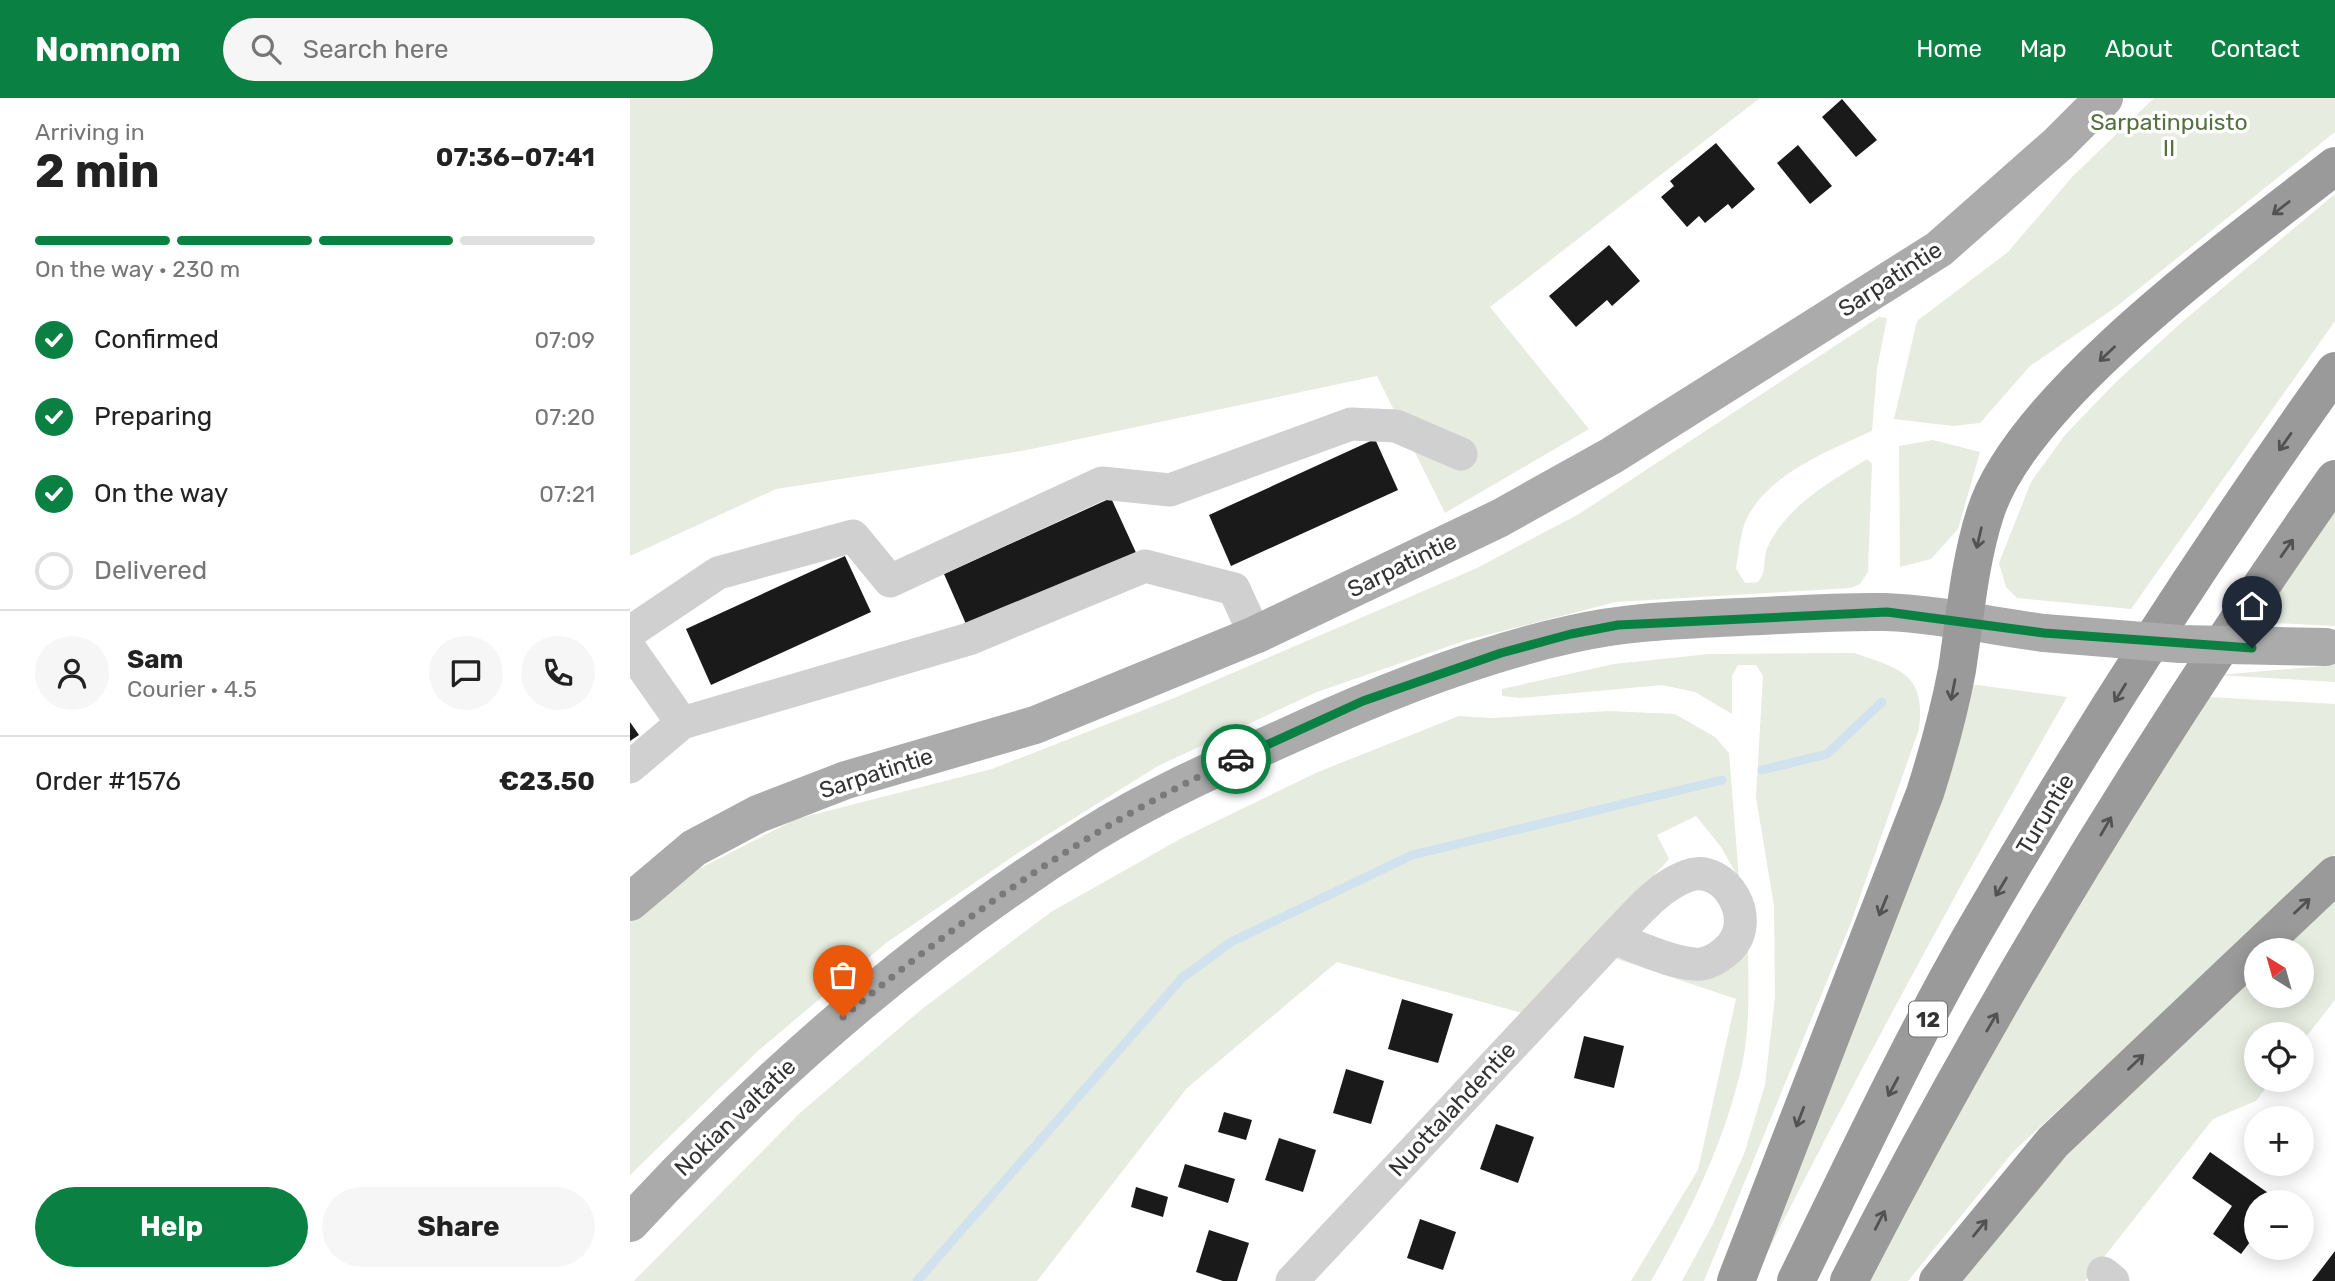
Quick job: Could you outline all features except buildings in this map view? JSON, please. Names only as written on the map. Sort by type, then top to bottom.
[{"type":"highway","points":[[1736,1281],[1925,793],[1945,728],[1962,622],[1985,513],[2002,476],[2038,426],[2116,346],[2199,274],[2335,166]]},
{"type":"highway","name":"Turuntie","points":[[1796,1281],[1872,1125],[1971,937],[2074,765],[2223,530],[2335,371]]},
{"type":"highway","name":"12","points":[[1849,1281],[1904,1173],[2128,789],[2263,581],[2335,480]]},
{"type":"highway","points":[[1938,1281],[2053,1142],[2335,875]]},
{"type":"main road","name":"Sarpatintie","points":[[630,902],[694,848],[758,814],[846,780],[1035,725],[1255,635],[1500,518],[1611,456],[1939,250],[2058,144],[2104,98]]},
{"type":"main road","name":"Nokian valtatie","points":[[630,1223],[700,1147],[784,1067],[902,968],[1003,893],[1092,834],[1182,784],[1351,707],[1501,653],[1571,634],[1618,625],[1887,612],[2044,633],[2192,645],[2331,647]]},
{"type":"street","points":[[630,632],[718,573],[853,536],[890,581],[1102,483],[1170,490],[1351,424],[1396,426],[1461,454]]},
{"type":"street","points":[[630,767],[682,723],[969,639],[1144,566],[1234,589],[1255,635]]},
{"type":"street","points":[[630,649],[682,723]]},
{"type":"street","name":"Nuottalahdentie","points":[[1292,1281],[1613,938]]},
{"type":"green space","points":[[630,98],[1760,98],[1490,307],[1589,429],[1445,513],[1377,376],[1027,450],[776,489],[630,556]]},
{"type":"green space","name":"Sarpatinpuisto II","points":[[2154,98],[2335,98],[2335,132],[2116,307],[2030,366],[1980,423],[1953,426],[1894,419],[1917,321],[2008,252],[2073,176]]},
{"type":"green space","points":[[2335,194],[2335,321],[2131,609],[2017,598],[2006,587],[1999,563],[2031,482],[2065,435],[2115,383],[2182,322]]},
{"type":"green space","points":[[1879,317],[1887,318],[1877,369],[1872,431],[1801,465],[1769,489],[1746,520],[1736,568],[1745,583],[1758,582],[1763,573],[1768,546],[1787,518],[1811,496],[1867,459],[1872,464],[1868,572],[1860,584],[1851,588],[1616,602],[1467,640],[1317,692],[1158,766],[1018,853],[886,943],[759,1050],[630,1175],[630,922],[699,869],[796,819],[992,769],[1174,698],[1477,568],[1579,514]]},
{"type":"green space","points":[[1933,440],[1980,452],[1958,529],[1931,559],[1900,567],[1899,446]]},
{"type":"green space","points":[[2335,510],[2335,626],[2254,622]]},
{"type":"green space","points":[[1854,653],[1897,669],[1914,685],[1920,710],[1919,729],[1850,925],[1704,1281],[1682,1281],[1713,1224],[1744,1154],[1765,1085],[1775,997],[1774,906],[1756,797],[1763,676],[1756,665],[1738,665],[1732,676],[1732,714],[1695,692],[1662,685],[1521,698],[1502,696],[1502,689],[1614,664],[1709,654]]},
{"type":"green space","points":[[2335,665],[2335,682],[2219,675]]},
{"type":"green space","points":[[1969,684],[2067,697],[1906,987],[1753,1281]]},
{"type":"green space","points":[[2208,697],[2335,704],[2335,854],[2014,1151],[1908,1281],[1869,1281],[1948,1132],[2118,840]]},
{"type":"green space","points":[[1609,711],[1675,714],[1715,737],[1729,753],[1739,879],[1721,847],[1696,816],[1657,835],[1669,859],[1530,1015],[1337,962],[1187,1088],[1037,1281],[634,1281],[801,1112],[922,1009],[1051,912],[1180,839],[1318,772],[1459,716],[1491,718]]},
{"type":"green space","points":[[2335,899],[2335,1000],[2314,1027],[2314,1022],[2244,1022],[2244,1092],[2263,1092],[2256,1101],[2213,1119],[2085,1281],[1949,1281],[2006,1210],[2244,983],[2244,1008],[2314,1008],[2314,938],[2292,938]]},
{"type":"green space","points":[[1748,952],[1744,1052],[1721,1136],[1689,1210],[1651,1281],[1631,1281],[1698,1170],[1736,999],[1611,957],[1726,968]]},
{"type":"waterway","points":[[1762,770],[1827,754],[1882,702]]},
{"type":"waterway","points":[[917,1281],[1182,978],[1231,942],[1412,855],[1722,780]]},
{"type":"way so far","points":[[843,1017],[902,968],[1003,893],[1092,834],[1182,784],[1236,759]]},
{"type":"route","points":[[1236,759],[1363,701],[1501,653],[1571,634],[1618,625],[1818,613],[1887,612],[2044,633],[2252,648]]}]
